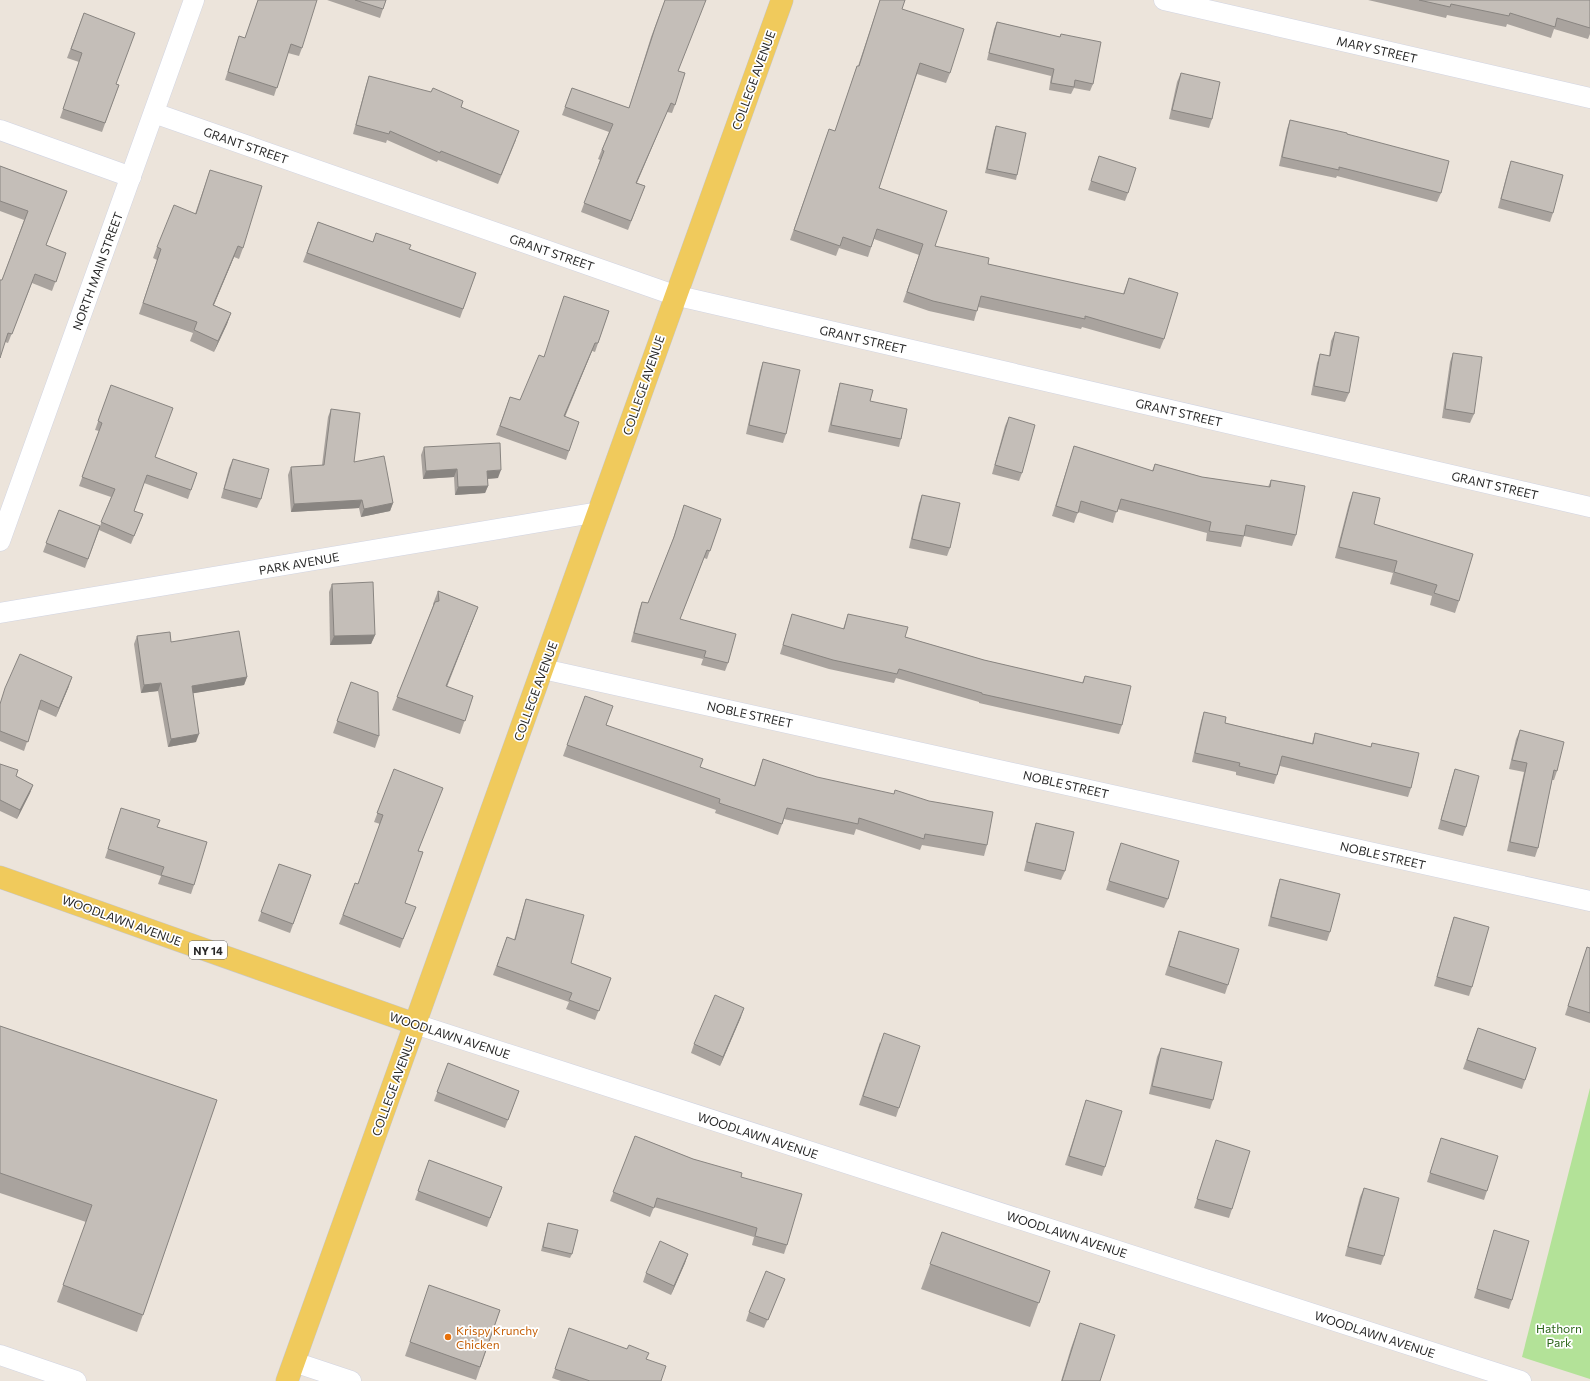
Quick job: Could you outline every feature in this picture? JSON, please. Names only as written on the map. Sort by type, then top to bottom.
[{"type":"main road","name":"COLLEGE AVENUE","points":[[290,1372],[599,512],[674,295],[782,0]]},
{"type":"main road","name":"WOODLAWN AVENUE","points":[[0,876],[415,1024]]},
{"type":"street","name":"NORTH MAIN STREET","points":[[0,541],[194,0]]},
{"type":"street","name":"MARY STREET","points":[[1164,0],[1590,98]]},
{"type":"street","name":"GRANT STREET","points":[[154,113],[674,295],[1590,507]]},
{"type":"street","points":[[0,130],[131,177]]},
{"type":"street","name":"PARK AVENUE","points":[[0,613],[599,512]]},
{"type":"street","name":"NOBLE STREET","points":[[543,668],[1590,900]]},
{"type":"street","name":"WOODLAWN AVENUE","points":[[415,1024],[1521,1381]]},
{"type":"street","points":[[0,1355],[76,1381]]},
{"type":"street","points":[[290,1372],[351,1381]]},
{"type":"green space","name":"Hathorn Park","points":[[1590,1088],[1590,1379],[1522,1357]]},
{"type":"building","points":[[258,0],[317,0],[302,48],[291,44],[277,88],[228,72],[239,36],[245,38]]},
{"type":"building","points":[[355,0],[386,0],[383,9]]},
{"type":"building","points":[[665,0],[706,0],[678,71],[685,73],[675,105],[671,103],[636,183],[645,186],[631,221],[584,203],[604,151],[602,150],[613,124],[565,107],[572,88],[629,108]]},
{"type":"building","points":[[880,0],[905,0],[902,9],[964,29],[950,73],[920,63],[879,188],[947,211],[935,246],[989,258],[988,264],[1124,294],[1129,278],[1178,293],[1164,339],[1085,316],[1085,319],[981,296],[977,311],[933,301],[907,292],[923,244],[877,229],[871,247],[843,237],[840,246],[794,230],[829,129],[835,131],[857,66],[859,66]]},
{"type":"building","points":[[1419,0],[1590,0],[1590,28],[1557,18],[1555,27],[1510,13],[1509,16],[1451,4],[1450,7]]},
{"type":"building","points":[[84,13],[135,33],[116,84],[119,85],[105,123],[63,109],[82,53],[71,49]]},
{"type":"building","points":[[997,22],[1060,37],[1061,34],[1101,42],[1093,84],[1075,80],[1074,87],[1051,83],[1054,69],[989,53]]},
{"type":"building","points":[[1181,73],[1220,82],[1212,119],[1172,110]]},
{"type":"building","points":[[369,76],[431,92],[433,88],[463,101],[461,107],[519,131],[501,175],[441,151],[440,153],[390,131],[389,134],[356,125]]},
{"type":"building","points":[[1290,120],[1347,133],[1449,161],[1441,193],[1339,167],[1339,170],[1282,157]]},
{"type":"building","points":[[996,126],[1026,133],[1017,175],[987,169]]},
{"type":"building","points":[[1099,156],[1136,168],[1128,193],[1091,181]]},
{"type":"building","points":[[1511,161],[1563,175],[1553,213],[1501,199]]},
{"type":"building","points":[[0,166],[67,191],[46,245],[66,253],[56,282],[35,274],[12,334],[8,333],[0,358],[0,280],[2,280],[28,211],[0,201]]},
{"type":"building","points":[[210,170],[262,186],[243,248],[238,246],[213,305],[231,313],[218,341],[194,330],[197,322],[143,303],[161,249],[157,247],[174,205],[196,214]]},
{"type":"building","points":[[318,222],[373,242],[376,233],[411,245],[409,249],[476,273],[463,309],[307,253]]},
{"type":"building","points":[[564,296],[609,311],[598,343],[595,343],[564,416],[579,422],[569,451],[500,426],[510,397],[520,400],[539,355],[544,357]]},
{"type":"building","points":[[1335,332],[1359,337],[1349,393],[1314,386],[1320,354],[1330,356]]},
{"type":"building","points":[[1453,353],[1482,357],[1474,414],[1445,409]]},
{"type":"building","points":[[763,362],[800,370],[786,434],[749,425]]},
{"type":"building","points":[[840,383],[873,390],[870,401],[907,409],[901,439],[831,425]]},
{"type":"building","points":[[111,385],[173,408],[155,457],[197,473],[191,490],[147,475],[134,511],[143,514],[134,536],[101,522],[115,489],[82,477],[102,423],[98,421]]},
{"type":"building","points":[[331,409],[360,413],[354,462],[384,456],[393,503],[364,509],[362,500],[294,504],[291,467],[324,465]]},
{"type":"building","points":[[1009,417],[1035,425],[1022,473],[995,465]]},
{"type":"building","points":[[500,443],[501,470],[487,471],[488,486],[458,487],[457,469],[426,471],[424,447]]},
{"type":"building","points":[[1074,446],[1153,471],[1155,464],[1202,477],[1270,487],[1271,480],[1305,486],[1296,535],[1246,525],[1244,536],[1209,531],[1211,522],[1121,499],[1117,512],[1081,501],[1078,513],[1056,506]]},
{"type":"building","points":[[233,459],[269,469],[261,499],[224,489]]},
{"type":"building","points":[[1353,492],[1380,498],[1374,524],[1473,554],[1459,601],[1434,593],[1437,585],[1394,572],[1397,561],[1339,547]]},
{"type":"building","points":[[922,495],[960,503],[950,548],[912,539]]},
{"type":"building","points":[[684,505],[721,519],[710,551],[707,550],[680,619],[736,634],[728,663],[704,657],[706,651],[634,633],[642,602],[648,603],[674,537]]},
{"type":"building","points":[[59,510],[100,526],[88,559],[46,543]]},
{"type":"building","points":[[373,582],[375,635],[334,636],[332,584]]},
{"type":"building","points":[[438,591],[478,607],[446,686],[473,696],[465,721],[397,697],[435,602],[439,601]]},
{"type":"building","points":[[792,614],[844,629],[848,614],[908,627],[905,637],[984,660],[1083,683],[1085,676],[1131,686],[1122,725],[982,694],[899,669],[897,674],[833,660],[783,645]]},
{"type":"building","points":[[239,631],[247,677],[192,686],[199,734],[171,739],[161,683],[144,685],[137,636],[170,632],[171,642]]},
{"type":"building","points":[[20,654],[72,677],[59,708],[41,700],[28,742],[0,731],[0,704],[5,688]]},
{"type":"building","points":[[351,682],[378,692],[379,736],[337,721]]},
{"type":"building","points":[[585,696],[613,706],[606,725],[703,759],[700,767],[755,786],[763,759],[817,777],[894,794],[895,790],[929,801],[993,812],[987,845],[925,834],[924,839],[859,818],[858,824],[787,808],[782,824],[719,803],[720,799],[567,745]]},
{"type":"building","points":[[1204,712],[1226,717],[1225,723],[1313,744],[1315,733],[1371,747],[1372,743],[1419,753],[1411,788],[1282,756],[1277,775],[1239,766],[1240,763],[1195,753]]},
{"type":"building","points":[[1520,730],[1564,742],[1557,771],[1554,770],[1538,848],[1510,842],[1527,763],[1512,760]]},
{"type":"building","points":[[0,764],[18,770],[16,776],[33,785],[20,810],[0,800]]},
{"type":"building","points":[[394,769],[443,788],[418,851],[423,852],[405,903],[416,907],[403,939],[343,915],[355,883],[358,884],[383,815],[377,813]]},
{"type":"building","points":[[1455,769],[1479,776],[1466,827],[1441,820]]},
{"type":"building","points":[[121,808],[160,820],[157,827],[207,842],[194,885],[161,875],[164,867],[108,849]]},
{"type":"building","points":[[1036,823],[1074,832],[1065,871],[1027,862]]},
{"type":"building","points":[[1121,843],[1179,861],[1168,899],[1109,881]]},
{"type":"building","points":[[279,864],[311,875],[293,924],[261,912]]},
{"type":"building","points":[[1280,879],[1340,894],[1330,932],[1271,917]]},
{"type":"building","points":[[526,899],[584,915],[571,963],[611,978],[599,1011],[569,1000],[572,993],[497,966],[507,937],[515,940]]},
{"type":"building","points":[[1454,917],[1489,927],[1472,987],[1437,977]]},
{"type":"building","points":[[1179,931],[1239,949],[1228,985],[1169,966]]},
{"type":"building","points":[[1587,947],[1590,948],[1590,1013],[1568,1006]]},
{"type":"building","points":[[715,995],[744,1008],[723,1057],[694,1044]]},
{"type":"building","points":[[0,1026],[217,1100],[143,1315],[63,1285],[92,1205],[0,1173]]},
{"type":"building","points":[[1478,1028],[1536,1048],[1525,1080],[1467,1060]]},
{"type":"building","points":[[884,1033],[920,1046],[899,1108],[863,1096]]},
{"type":"building","points":[[1161,1048],[1222,1062],[1213,1100],[1152,1086]]},
{"type":"building","points":[[448,1063],[519,1091],[508,1120],[437,1092]]},
{"type":"building","points":[[1086,1100],[1122,1111],[1105,1167],[1069,1156]]},
{"type":"building","points":[[635,1136],[693,1159],[742,1173],[741,1177],[802,1194],[787,1245],[755,1236],[757,1228],[657,1198],[654,1208],[613,1192]]},
{"type":"building","points":[[1441,1138],[1498,1156],[1487,1191],[1430,1173]]},
{"type":"building","points":[[1216,1140],[1250,1151],[1232,1209],[1197,1199]]},
{"type":"building","points":[[429,1160],[502,1187],[490,1218],[418,1191]]},
{"type":"building","points":[[1364,1188],[1399,1198],[1384,1256],[1348,1247]]},
{"type":"building","points":[[548,1223],[578,1230],[572,1254],[543,1247]]},
{"type":"building","points":[[1494,1230],[1529,1241],[1512,1300],[1477,1289]]},
{"type":"building","points":[[942,1232],[1050,1271],[1039,1303],[930,1264]]},
{"type":"building","points":[[660,1241],[688,1254],[674,1286],[646,1273]]},
{"type":"building","points":[[766,1271],[785,1279],[768,1320],[749,1312]]},
{"type":"building","points":[[429,1285],[500,1310],[480,1367],[410,1342]]},
{"type":"building","points":[[1080,1323],[1115,1335],[1100,1381],[1062,1381]]},
{"type":"building","points":[[569,1328],[627,1349],[629,1345],[649,1353],[646,1359],[666,1366],[661,1381],[590,1381],[555,1369]]},
{"type":"place","name":"Krispy Krunchy Chicken","points":[[448,1337]]}]
